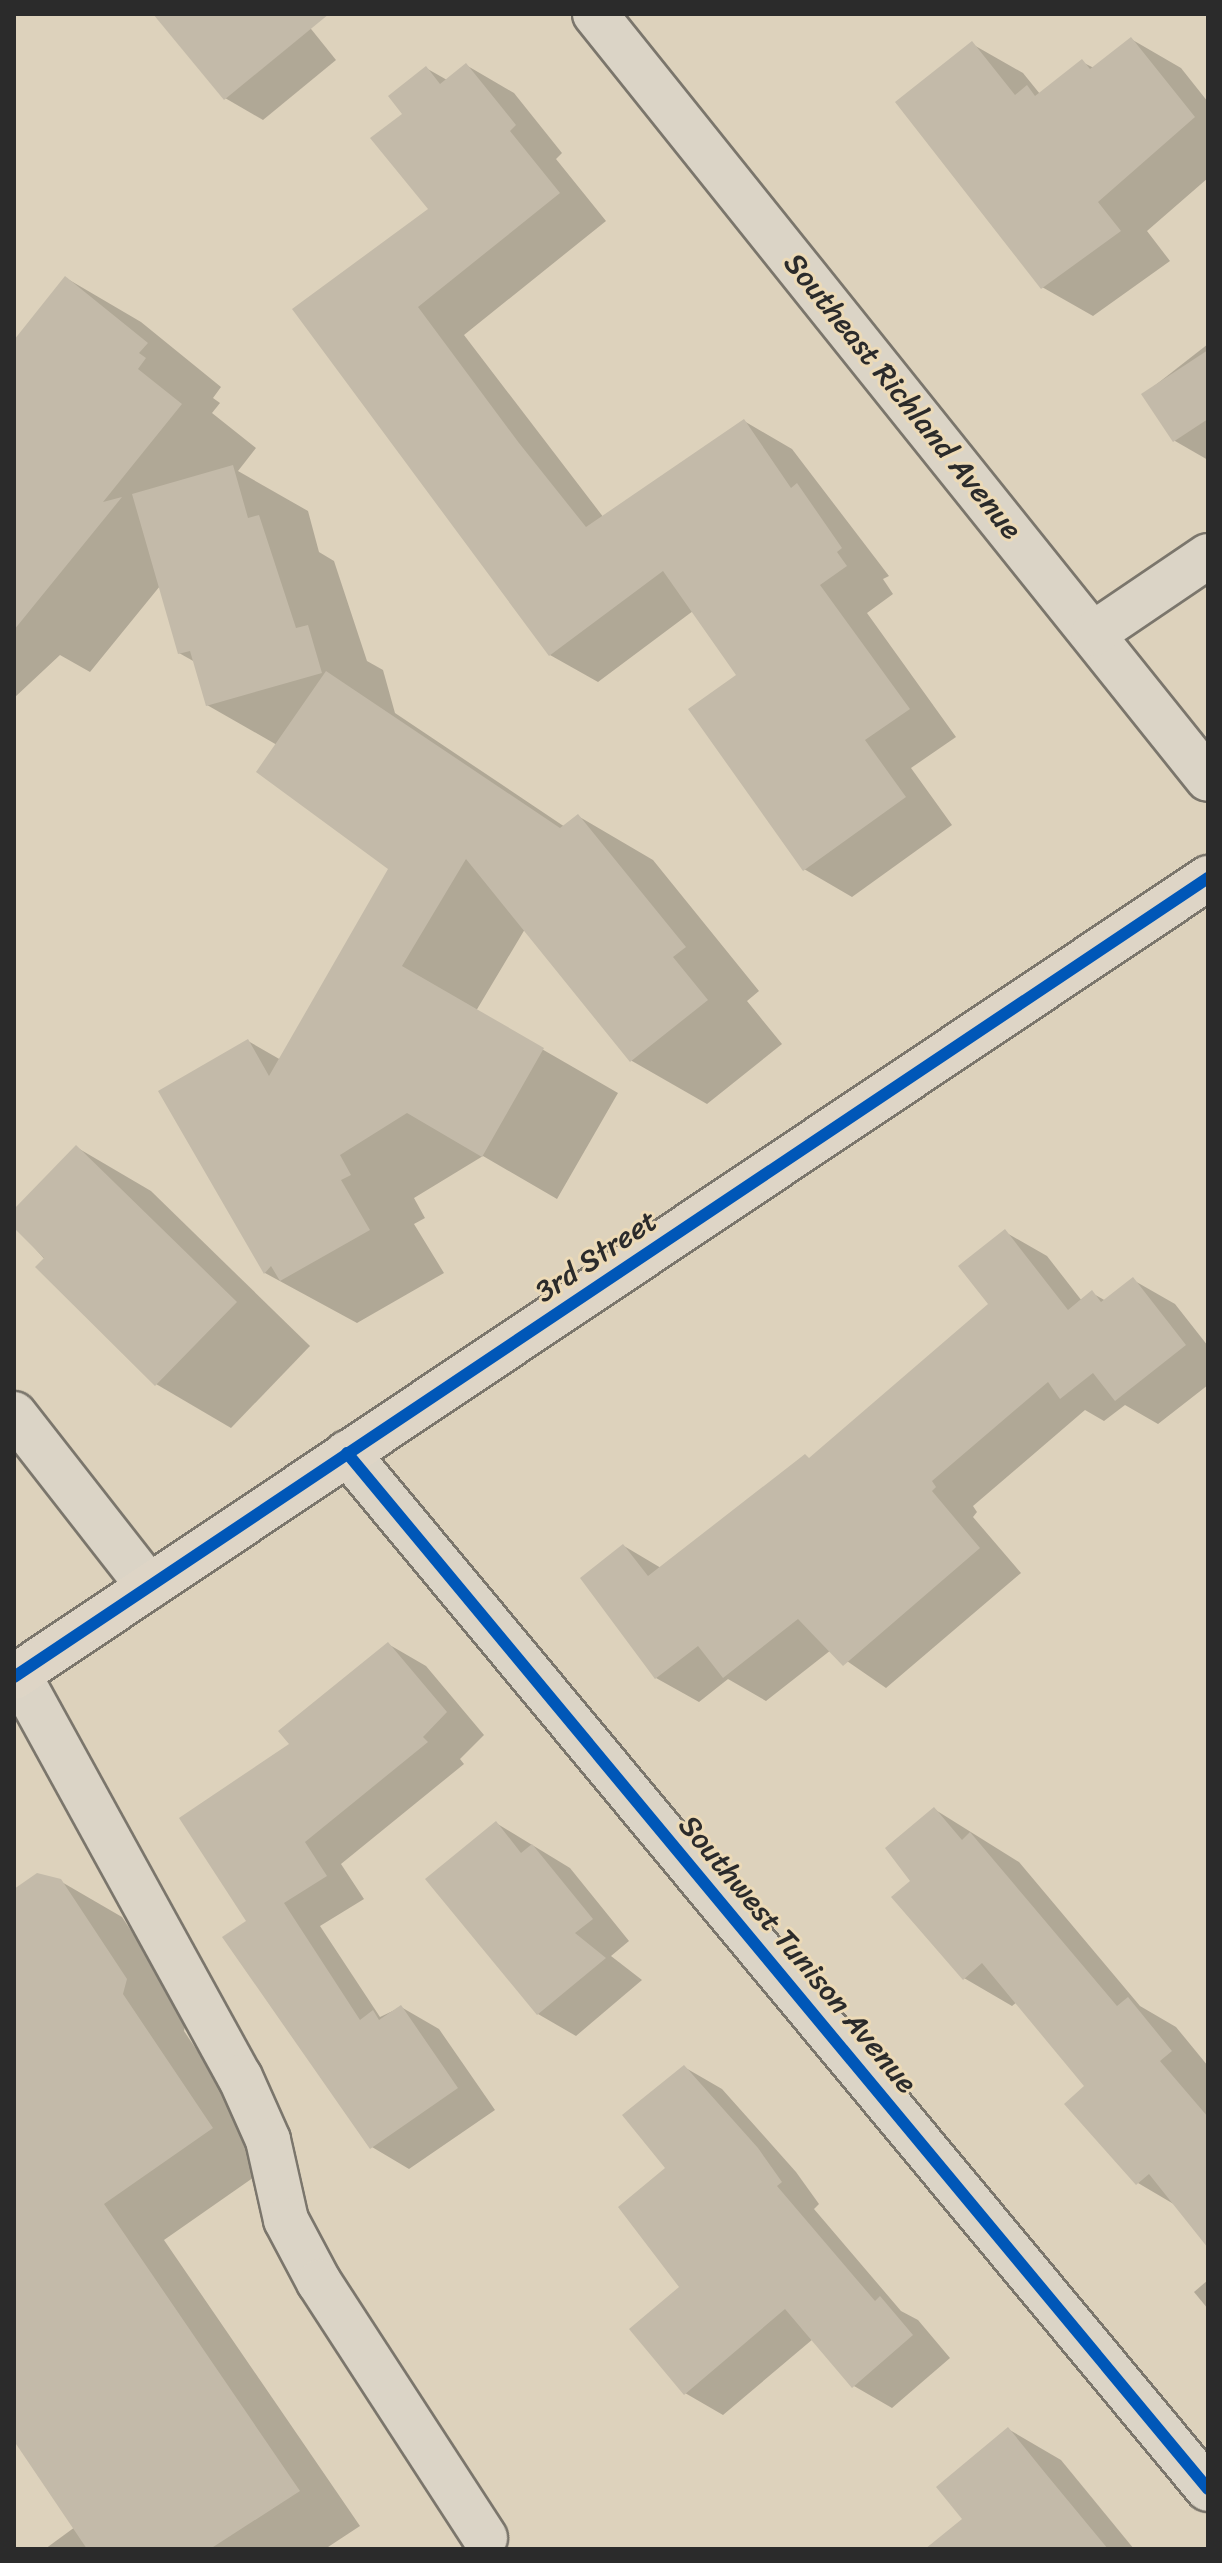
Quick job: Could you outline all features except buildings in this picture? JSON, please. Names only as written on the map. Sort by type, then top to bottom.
[{"type":"highway","name":"3rd Street","points":[[16,1675],[1208,878]]},
{"type":"street","name":"Southeast Richland Avenue","points":[[595,14],[1208,779]]},
{"type":"street","points":[[1093,634],[1208,556]]},
{"type":"street","points":[[14,1414],[149,1587]]},
{"type":"street","name":"Southwest Tunison Avenue","points":[[347,1453],[1208,2489]]},
{"type":"street","points":[[16,1675],[240,2077],[268,2140],[286,2220],[319,2282],[485,2538]]},
{"type":"cycle path","points":[[14,1677],[1208,878]]},
{"type":"cycle path","points":[[347,1453],[1208,2489]]}]
